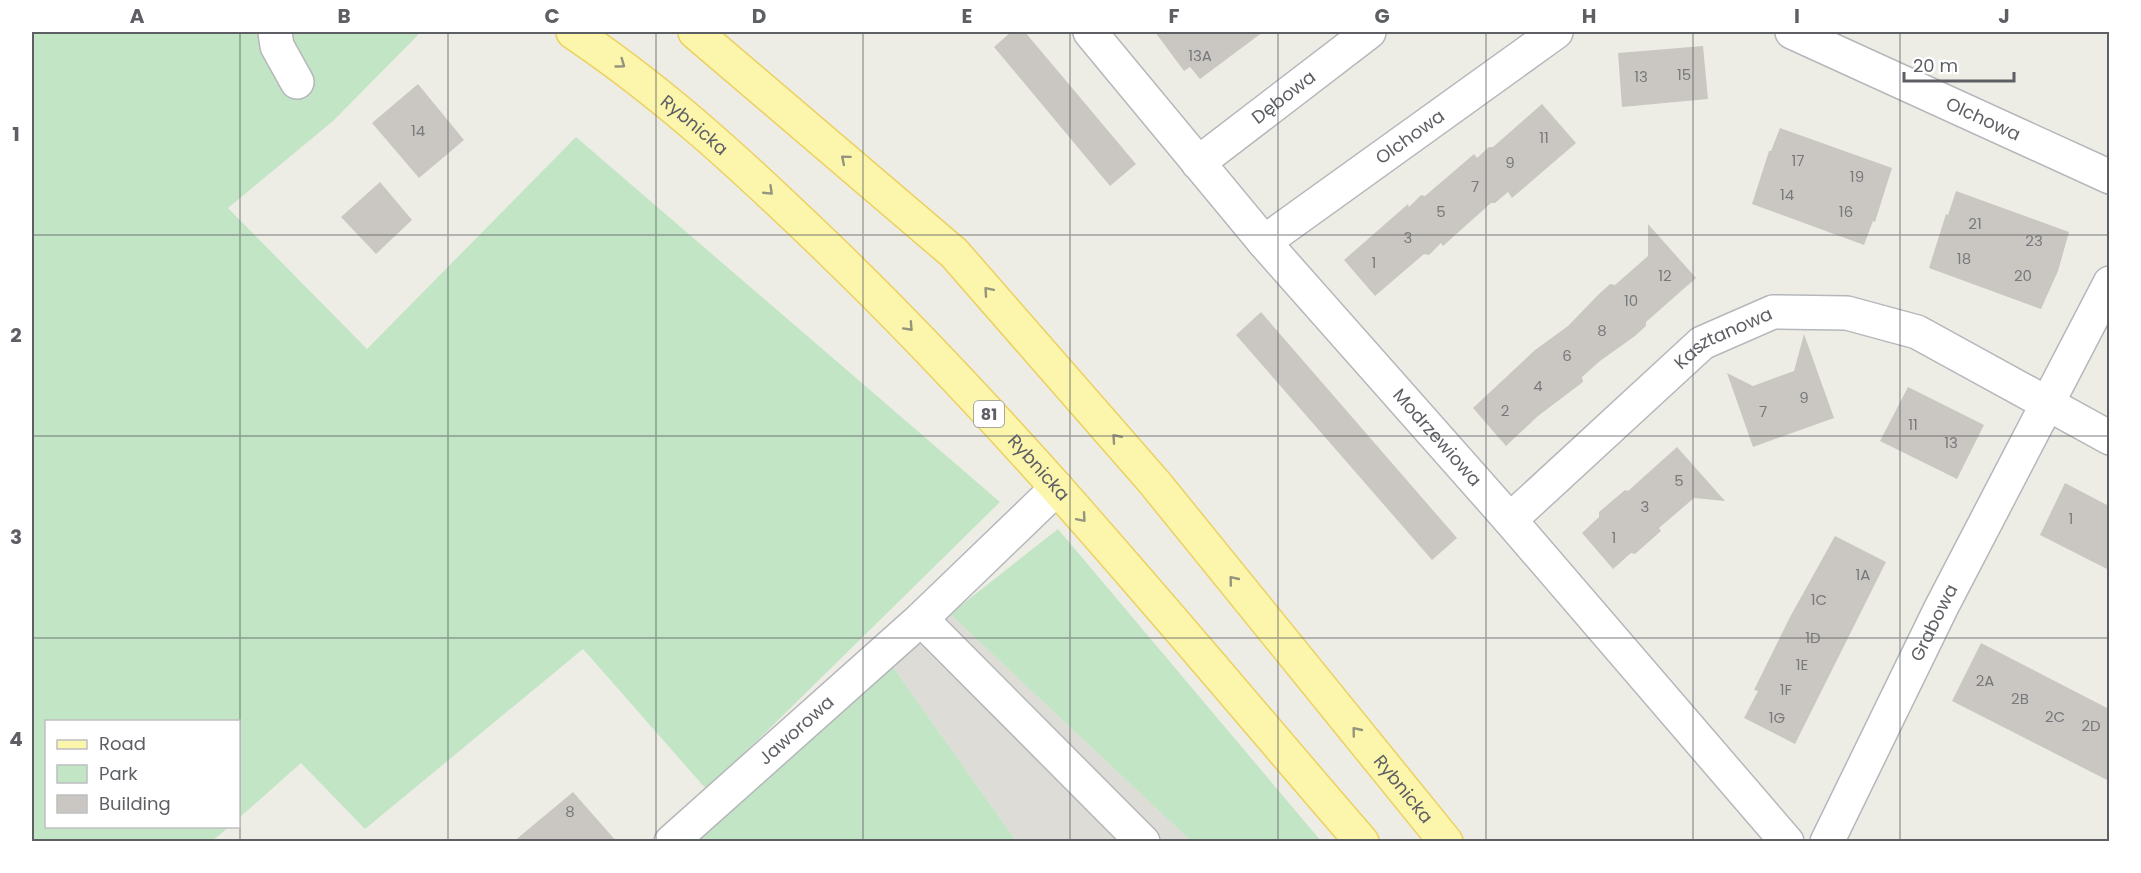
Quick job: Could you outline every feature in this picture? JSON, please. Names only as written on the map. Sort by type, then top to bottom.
[{"type":"main road","name":"Rybnicka","points":[[573,32],[624,66],[727,150],[901,319],[1057,488],[1362,842]]},
{"type":"main road","name":"Rybnicka","points":[[694,32],[954,253],[1154,482],[1446,842]]},
{"type":"street","points":[[275,32],[277,46],[297,82]]},
{"type":"street","name":"Modrzewiowa","points":[[1090,32],[1264,242],[1510,520],[1787,842]]},
{"type":"street","name":"Dębowa","points":[[1198,163],[1369,32]]},
{"type":"street","name":"Olchowa","points":[[1264,242],[1556,32]]},
{"type":"street","name":"Olchowa","points":[[1792,32],[2109,177]]},
{"type":"street","name":"Grabowa","points":[[1827,842],[1941,608],[2048,405],[2109,283]]},
{"type":"street","name":"Kasztanowa","points":[[1510,520],[1702,343],[1773,312],[1847,313],[1917,332],[2048,405]]},
{"type":"street","points":[[2048,405],[2109,438]]},
{"type":"street","name":"Jaworowa","points":[[671,842],[921,619],[1057,488]]},
{"type":"street","points":[[921,619],[1143,842]]},
{"type":"shaded area","points":[[950,614],[1191,841],[1016,841],[893,667]]},
{"type":"green space","points":[[32,32],[421,32],[333,121],[228,208],[367,349],[576,137],[1000,502],[707,790],[583,649],[365,829],[301,763],[240,817],[240,720],[45,720],[45,828],[228,828],[212,841],[32,841]]},
{"type":"green space","points":[[1058,529],[1321,841],[1191,841],[950,614]]},
{"type":"green space","points":[[893,667],[1016,841],[693,842]]},
{"type":"building","points":[[1011,32],[1025,32],[1136,164],[1110,186],[994,47]]},
{"type":"building","points":[[1155,32],[1263,32],[1200,79],[1190,67],[1184,71]]},
{"type":"building","points":[[1703,46],[1708,99],[1622,107],[1618,53]]},
{"type":"building","points":[[418,84],[464,140],[419,178],[372,123]]},
{"type":"building","points":[[1542,104],[1576,143],[1512,198],[1508,192],[1495,203],[1491,203],[1443,246],[1441,243],[1429,255],[1424,254],[1375,296],[1344,260],[1408,204],[1409,207],[1421,195],[1425,196],[1474,154],[1477,158],[1489,147],[1493,147]]},
{"type":"building","points":[[1780,128],[1892,168],[1875,222],[1873,221],[1864,245],[1752,204],[1769,151],[1771,151]]},
{"type":"building","points":[[380,182],[412,220],[376,254],[341,217]]},
{"type":"building","points":[[1956,191],[2069,232],[2058,271],[2041,309],[1929,268],[1946,214],[1948,215]]},
{"type":"building","points":[[1648,224],[1696,278],[1646,322],[1646,326],[1635,336],[1582,377],[1583,382],[1538,416],[1506,446],[1473,408],[1535,350],[1568,326],[1610,284],[1615,285],[1648,256]]},
{"type":"building","points":[[1261,312],[1457,538],[1432,560],[1236,335]]},
{"type":"building","points":[[1804,334],[1834,418],[1753,447],[1727,373],[1753,386],[1794,371]]},
{"type":"building","points":[[1908,387],[1984,425],[1957,479],[1880,441]]},
{"type":"building","points":[[1677,447],[1725,501],[1694,498],[1659,528],[1661,531],[1635,554],[1631,553],[1613,569],[1582,533],[1599,517],[1599,512],[1625,490],[1628,491]]},
{"type":"building","points":[[2065,483],[2109,506],[2109,570],[2040,535]]},
{"type":"building","points":[[1835,536],[1886,562],[1795,744],[1744,718],[1758,691],[1754,690],[1790,617]]},
{"type":"building","points":[[1981,643],[2109,709],[2109,781],[1952,701]]},
{"type":"building","points":[[573,792],[617,842],[513,842]]}]
